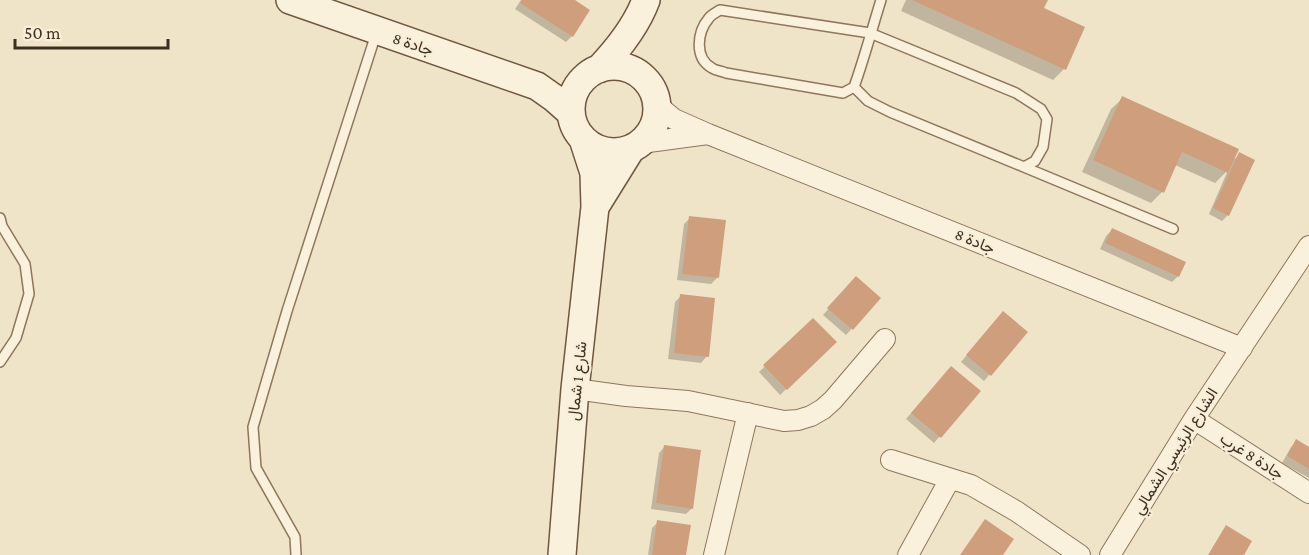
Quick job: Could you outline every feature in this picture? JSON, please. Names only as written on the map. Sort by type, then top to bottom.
[{"type":"main road","name":"جادة 8","points":[[290,0],[537,86],[571,113]]},
{"type":"main road","points":[[590,75],[611,67],[623,68],[635,72],[651,87],[657,105],[656,119],[651,132],[636,146],[619,152],[606,152],[594,147],[583,139],[575,128],[571,113],[573,96],[590,75],[619,47],[636,22],[644,4]]},
{"type":"main road","points":[[644,4],[640,37],[645,80]]},
{"type":"main road","name":"جادة 8","points":[[537,86],[560,85],[590,75]]},
{"type":"main road","name":"شارع 1 شمال","points":[[562,555],[575,389],[596,207],[594,173],[583,139]]},
{"type":"main road","name":"شارع 1 شمال","points":[[596,207],[636,146]]},
{"type":"street","name":"جادة 8","points":[[657,105],[674,119],[708,134],[1242,348]]},
{"type":"street","name":"جادة 8","points":[[636,146],[708,134]]},
{"type":"street","name":"الشارع الرئيسي الشمالي","points":[[1110,555],[1194,419],[1309,246]]},
{"type":"street","points":[[575,389],[688,401],[784,421],[798,420],[811,416],[833,400],[885,339]]},
{"type":"street","points":[[714,555],[748,413]]},
{"type":"street","name":"جادة 8 غرب","points":[[1194,419],[1309,492]]},
{"type":"street","points":[[891,460],[971,485],[1017,511],[1080,555]]},
{"type":"street","points":[[908,555],[950,479]]},
{"type":"lane","points":[[881,0],[870,33],[854,87],[843,93],[726,73],[712,68],[704,60],[698,47],[700,35],[709,17],[720,10],[870,33],[1016,93],[1041,109],[1047,119],[1043,147],[1035,161],[1024,166]]},
{"type":"lane","points":[[296,555],[295,537],[255,468],[253,427],[287,311],[377,31]]},
{"type":"lane","points":[[854,87],[868,101],[890,112],[1173,229]]},
{"type":"lane","points":[[0,218],[6,233],[25,264],[29,294],[16,338],[0,362]]},
{"type":"building","points":[[522,0],[575,0],[590,10],[573,37],[520,3]]},
{"type":"building","points":[[912,0],[1048,0],[1044,8],[1085,27],[1066,70]]},
{"type":"building","points":[[1122,96],[1239,149],[1228,173],[1182,152],[1164,193],[1093,160]]},
{"type":"building","points":[[1239,152],[1255,160],[1229,216],[1213,208]]},
{"type":"building","points":[[689,216],[726,220],[719,278],[682,274]]},
{"type":"building","points":[[1112,228],[1186,262],[1179,277],[1105,243]]},
{"type":"building","points":[[856,276],[881,298],[853,330],[827,308]]},
{"type":"building","points":[[680,294],[715,298],[709,357],[674,353]]},
{"type":"building","points":[[1003,311],[1028,332],[991,376],[966,355]]},
{"type":"building","points":[[813,318],[837,342],[787,390],[763,365]]},
{"type":"building","points":[[951,366],[981,391],[941,438],[911,413]]},
{"type":"building","points":[[1296,439],[1309,447],[1309,469],[1287,456]]},
{"type":"building","points":[[664,445],[701,450],[693,509],[656,503]]},
{"type":"building","points":[[985,519],[1014,539],[1003,555],[960,555]]},
{"type":"building","points":[[657,520],[691,525],[686,555],[652,555]]},
{"type":"building","points":[[1226,525],[1252,541],[1244,555],[1208,555]]}]
